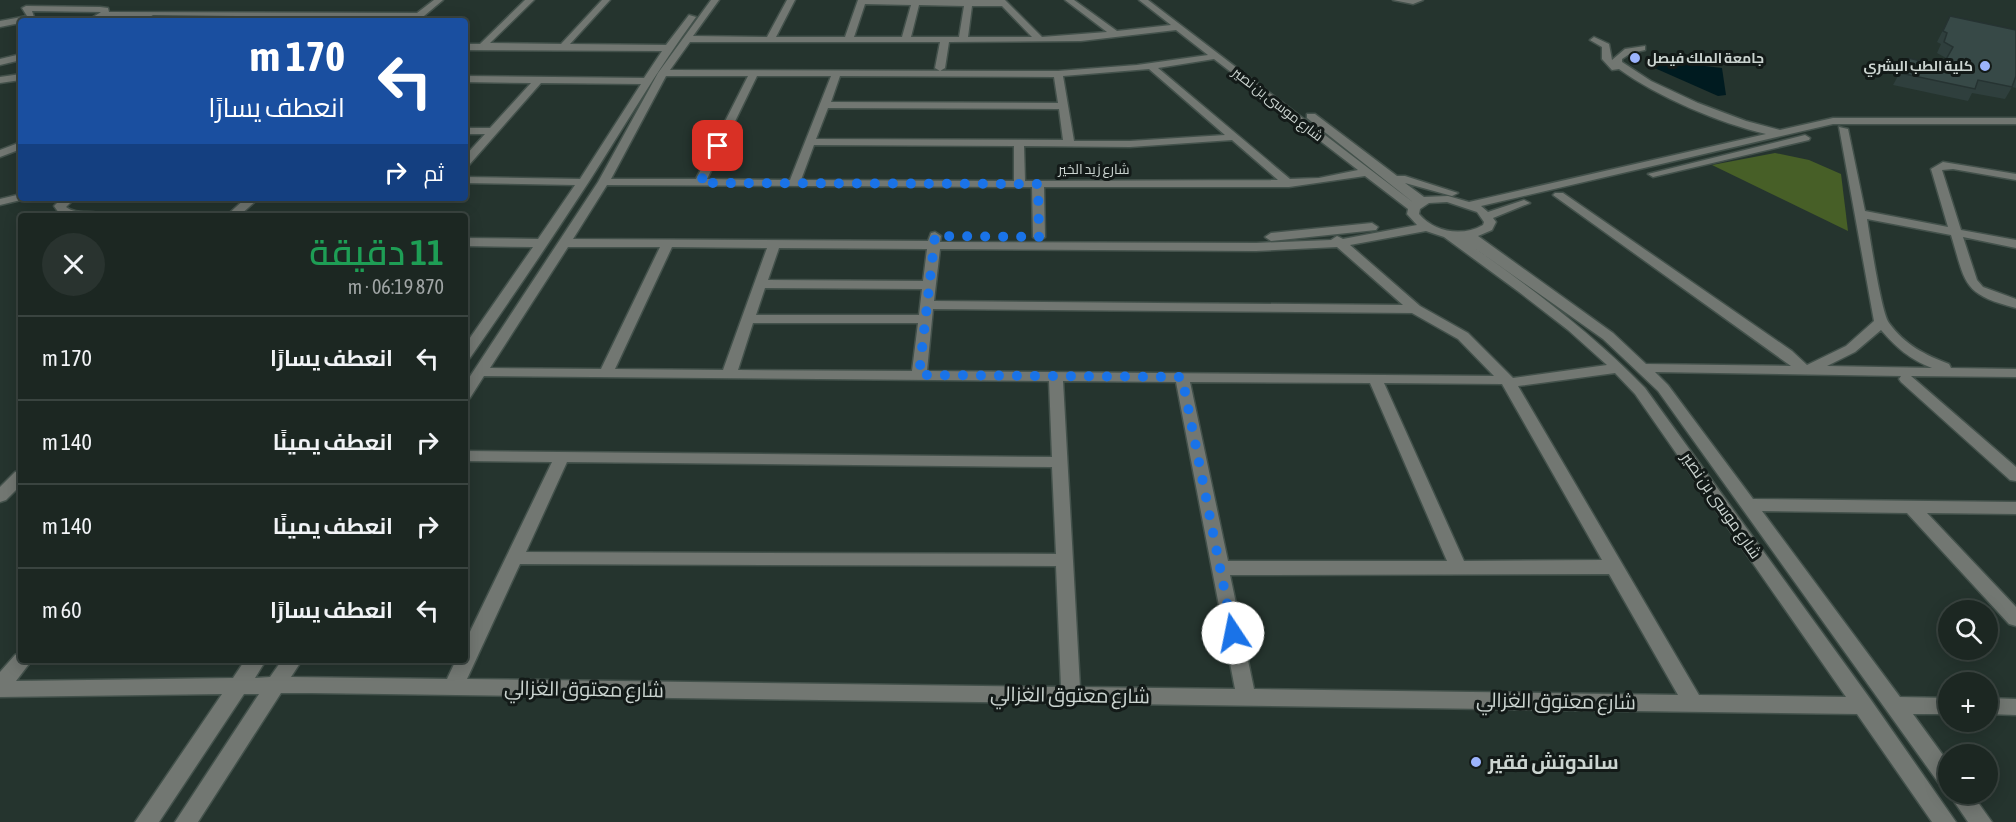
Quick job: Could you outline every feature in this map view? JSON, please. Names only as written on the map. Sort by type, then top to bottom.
[{"type":"street","points":[[97,18],[106,14],[150,14],[416,18],[439,0]]},
{"type":"street","points":[[482,46],[530,0]]},
{"type":"street","points":[[564,46],[606,0]]},
{"type":"street","points":[[468,351],[583,182],[668,48],[705,0]]},
{"type":"street","points":[[468,390],[604,182],[666,70],[715,0]]},
{"type":"street","points":[[770,39],[791,0]]},
{"type":"street","points":[[1069,0],[1115,34]]},
{"type":"street","name":"شارع موسى بن نصير","points":[[1143,0],[1418,210]]},
{"type":"street","name":"شارع موسى بن نصير","points":[[1157,0],[1382,170],[1418,210]]},
{"type":"street","points":[[1398,0],[1413,3],[1419,0]]},
{"type":"street","points":[[849,39],[862,1],[968,4],[1002,2],[1039,39]]},
{"type":"street","points":[[906,39],[916,3]]},
{"type":"street","points":[[24,4],[100,9],[105,10],[106,14]]},
{"type":"street","points":[[24,4],[32,18]]},
{"type":"street","points":[[142,18],[166,4]]},
{"type":"street","points":[[963,40],[968,4]]},
{"type":"street","points":[[0,24],[18,21]]},
{"type":"street","points":[[688,39],[1039,39],[1178,27]]},
{"type":"street","points":[[940,68],[945,39]]},
{"type":"street","points":[[1594,40],[1606,46],[1608,52]]},
{"type":"street","points":[[1613,41],[1607,60],[1614,68],[1734,126],[1744,132],[1746,138],[1742,142]]},
{"type":"street","points":[[1627,43],[1617,58],[1617,63],[1641,79],[1732,120],[1781,133]]},
{"type":"street","points":[[468,46],[668,48]]},
{"type":"street","points":[[1621,54],[1642,48]]},
{"type":"street","points":[[666,70],[940,68],[1058,74],[1151,66],[1215,54]]},
{"type":"street","points":[[666,70],[754,73],[966,71],[1064,68],[1215,54]]},
{"type":"street","points":[[0,62],[18,58]]},
{"type":"street","points":[[1151,66],[1289,184]]},
{"type":"street","points":[[700,183],[754,73]]},
{"type":"street","points":[[794,183],[837,73]]},
{"type":"street","points":[[1058,74],[1069,143]]},
{"type":"street","points":[[0,82],[18,78]]},
{"type":"street","points":[[468,79],[647,83]]},
{"type":"street","points":[[0,82],[18,82]]},
{"type":"street","points":[[468,84],[536,82]]},
{"type":"street","points":[[468,159],[536,82]]},
{"type":"street","points":[[824,105],[1063,106]]},
{"type":"street","points":[[1472,205],[1833,121],[2016,121]]},
{"type":"street","points":[[1487,216],[1499,210],[1559,195],[1843,129],[1879,126],[2016,128]]},
{"type":"street","points":[[1843,129],[1881,322],[1904,348],[1917,357],[1958,372]]},
{"type":"street","points":[[468,131],[492,131]]},
{"type":"street","points":[[810,142],[1171,143],[1234,137]]},
{"type":"street","points":[[1019,143],[1020,184]]},
{"type":"street","points":[[0,154],[18,146]]},
{"type":"street","points":[[0,160],[18,155]]},
{"type":"street","points":[[2016,177],[1953,166],[1939,166],[1936,169],[1971,281],[1978,290],[2016,304]]},
{"type":"street","points":[[1382,170],[1422,186],[1456,194],[1518,194]]},
{"type":"street","name":"شارع زيد الخير","points":[[604,182],[1289,184],[1366,172]]},
{"type":"street","points":[[468,180],[583,182]]},
{"type":"street","points":[[1038,184],[1039,237]]},
{"type":"street","points":[[1559,195],[1778,347],[1807,373],[1906,379],[2016,381]]},
{"type":"street","points":[[0,202],[18,198]]},
{"type":"street","points":[[568,237],[668,243],[774,244],[935,240],[1039,237],[1335,238],[1448,199],[1472,205],[1487,216],[1488,227],[1483,231],[1468,235],[1448,234],[1428,227],[1335,238],[1256,247],[935,240],[568,237]]},
{"type":"street","points":[[66,201],[60,206],[68,213]]},
{"type":"street","points":[[236,213],[250,201]]},
{"type":"street","points":[[1418,210],[1428,227]]},
{"type":"street","points":[[1860,214],[2016,244]]},
{"type":"street","name":"شارع موسى بن نصير","points":[[1448,234],[1562,318],[1619,368],[1665,424],[1946,822]]},
{"type":"street","name":"شارع موسى بن نصير","points":[[1468,235],[1608,336],[1649,372],[1938,764]]},
{"type":"street","points":[[1335,238],[1416,309],[1463,336],[1508,381],[1693,703]]},
{"type":"street","points":[[919,375],[935,240]]},
{"type":"street","points":[[468,242],[542,243]]},
{"type":"street","points":[[606,373],[668,243]]},
{"type":"street","points":[[729,374],[774,244]]},
{"type":"street","points":[[760,285],[930,285]]},
{"type":"street","points":[[748,319],[926,312],[1416,309]]},
{"type":"street","points":[[1807,373],[1845,353],[1866,338],[1881,322]]},
{"type":"street","points":[[480,372],[1508,381],[1619,368]]},
{"type":"street","points":[[1649,372],[2016,373]]},
{"type":"street","points":[[1056,376],[1071,695]]},
{"type":"street","points":[[1182,377],[1246,697]]},
{"type":"street","points":[[1375,379],[1458,567]]},
{"type":"street","points":[[1906,379],[2009,463],[2016,476]]},
{"type":"street","points":[[468,456],[1060,462]]},
{"type":"street","points":[[468,655],[562,457]]},
{"type":"street","points":[[0,496],[18,479]]},
{"type":"street","points":[[1749,505],[2016,508]]},
{"type":"street","points":[[1912,507],[2016,619]]},
{"type":"street","points":[[514,558],[1065,560]]},
{"type":"street","points":[[1220,568],[1615,567]]},
{"type":"street","points":[[0,687],[20,663]]},
{"type":"street","points":[[146,822],[254,663]]},
{"type":"street","points":[[186,822],[290,663]]},
{"type":"street","points":[[453,687],[464,663]]},
{"type":"street","name":"شارع معتوق الغزالي","points":[[0,687],[275,685],[1864,706]]},
{"type":"street","points":[[1895,705],[1938,706]]},
{"type":"street","points":[[1998,706],[2016,707]]},
{"type":"street","points":[[1968,804],[1981,822]]},
{"type":"green space","points":[[1775,153],[1809,160],[1841,174],[1848,231],[1712,165]]},
{"type":"water","points":[[1653,60],[1722,68],[1726,95],[1718,96],[1650,66]]},
{"type":"building","points":[[1950,16],[2016,30],[2016,76],[2012,87],[1978,80],[1975,89],[1900,73],[1908,58],[1934,64],[1945,61],[1953,47],[1944,42],[1947,33],[1943,31]]},
{"type":"place","name":"جامعة الملك فيصل","points":[[1635,58]]},
{"type":"place","name":"كلية الطب البشري","points":[[1985,66]]},
{"type":"place","name":"ساندوتش فقير","points":[[1476,762]]},
{"type":"route","points":[[718,146],[700,183],[1038,184],[1039,237],[935,236],[919,375],[1182,377],[1233,633]]}]
